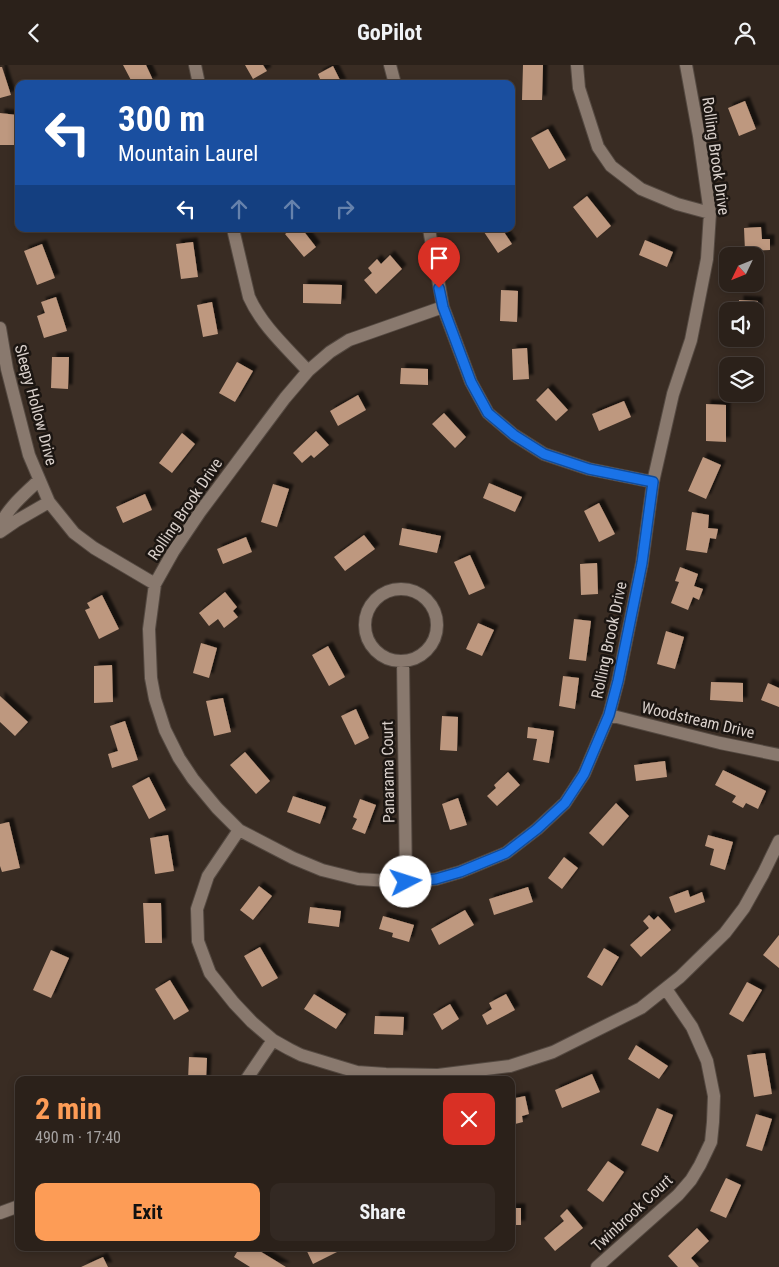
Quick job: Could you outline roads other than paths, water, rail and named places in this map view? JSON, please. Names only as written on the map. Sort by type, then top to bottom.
[{"type":"street","points":[[195,65],[199,80]]},
{"type":"street","points":[[390,65],[393,80]]},
{"type":"street","points":[[577,65],[579,88],[598,147],[611,166],[640,189],[677,204],[710,213]]},
{"type":"street","name":"Rolling Brook Drive","points":[[443,307],[349,340],[330,352],[308,371],[285,398],[200,512],[173,552],[155,584],[149,629],[150,668],[154,699],[165,730],[179,758],[193,779],[217,808],[239,830],[293,858],[322,870],[358,879],[406,882],[436,879],[460,872],[506,853],[537,829],[565,803],[584,774],[609,715],[618,681],[642,563],[653,482],[674,394],[690,339],[707,259],[710,213],[686,65]]},
{"type":"street","points":[[234,232],[254,308],[264,322],[308,371]]},
{"type":"street","points":[[429,232],[443,307],[471,382],[488,413],[514,435],[544,454],[589,469],[653,482]]},
{"type":"street","name":"Sleepy Hollow Drive","points":[[0,328],[29,455],[49,503],[74,533],[155,584]]},
{"type":"street","points":[[0,526],[3,518],[39,480]]},
{"type":"street","points":[[0,533],[16,521],[49,503]]},
{"type":"street","points":[[399,588],[413,591],[425,598],[434,609],[437,623],[435,637],[428,649],[416,658],[402,661],[389,659],[376,651],[368,640],[365,626],[367,612],[374,600],[386,592],[399,588]]},
{"type":"street","name":"Panarama Court","points":[[402,661],[406,882]]},
{"type":"street","name":"Woodstream Drive","points":[[609,715],[720,743],[779,755]]},
{"type":"street","points":[[239,830],[208,876],[197,909],[198,941],[210,973],[252,1023],[273,1040],[302,1055],[356,1076],[438,1075],[510,1066],[553,1052],[641,1008],[680,977],[725,933],[744,908],[779,841]]},
{"type":"street","name":"Twinbrook Court","points":[[596,1267],[678,1195],[700,1165],[710,1142],[714,1095],[707,1061],[692,1027],[666,989]]},
{"type":"street","points":[[249,1076],[273,1040]]},
{"type":"street","points":[[0,1213],[15,1207]]}]
